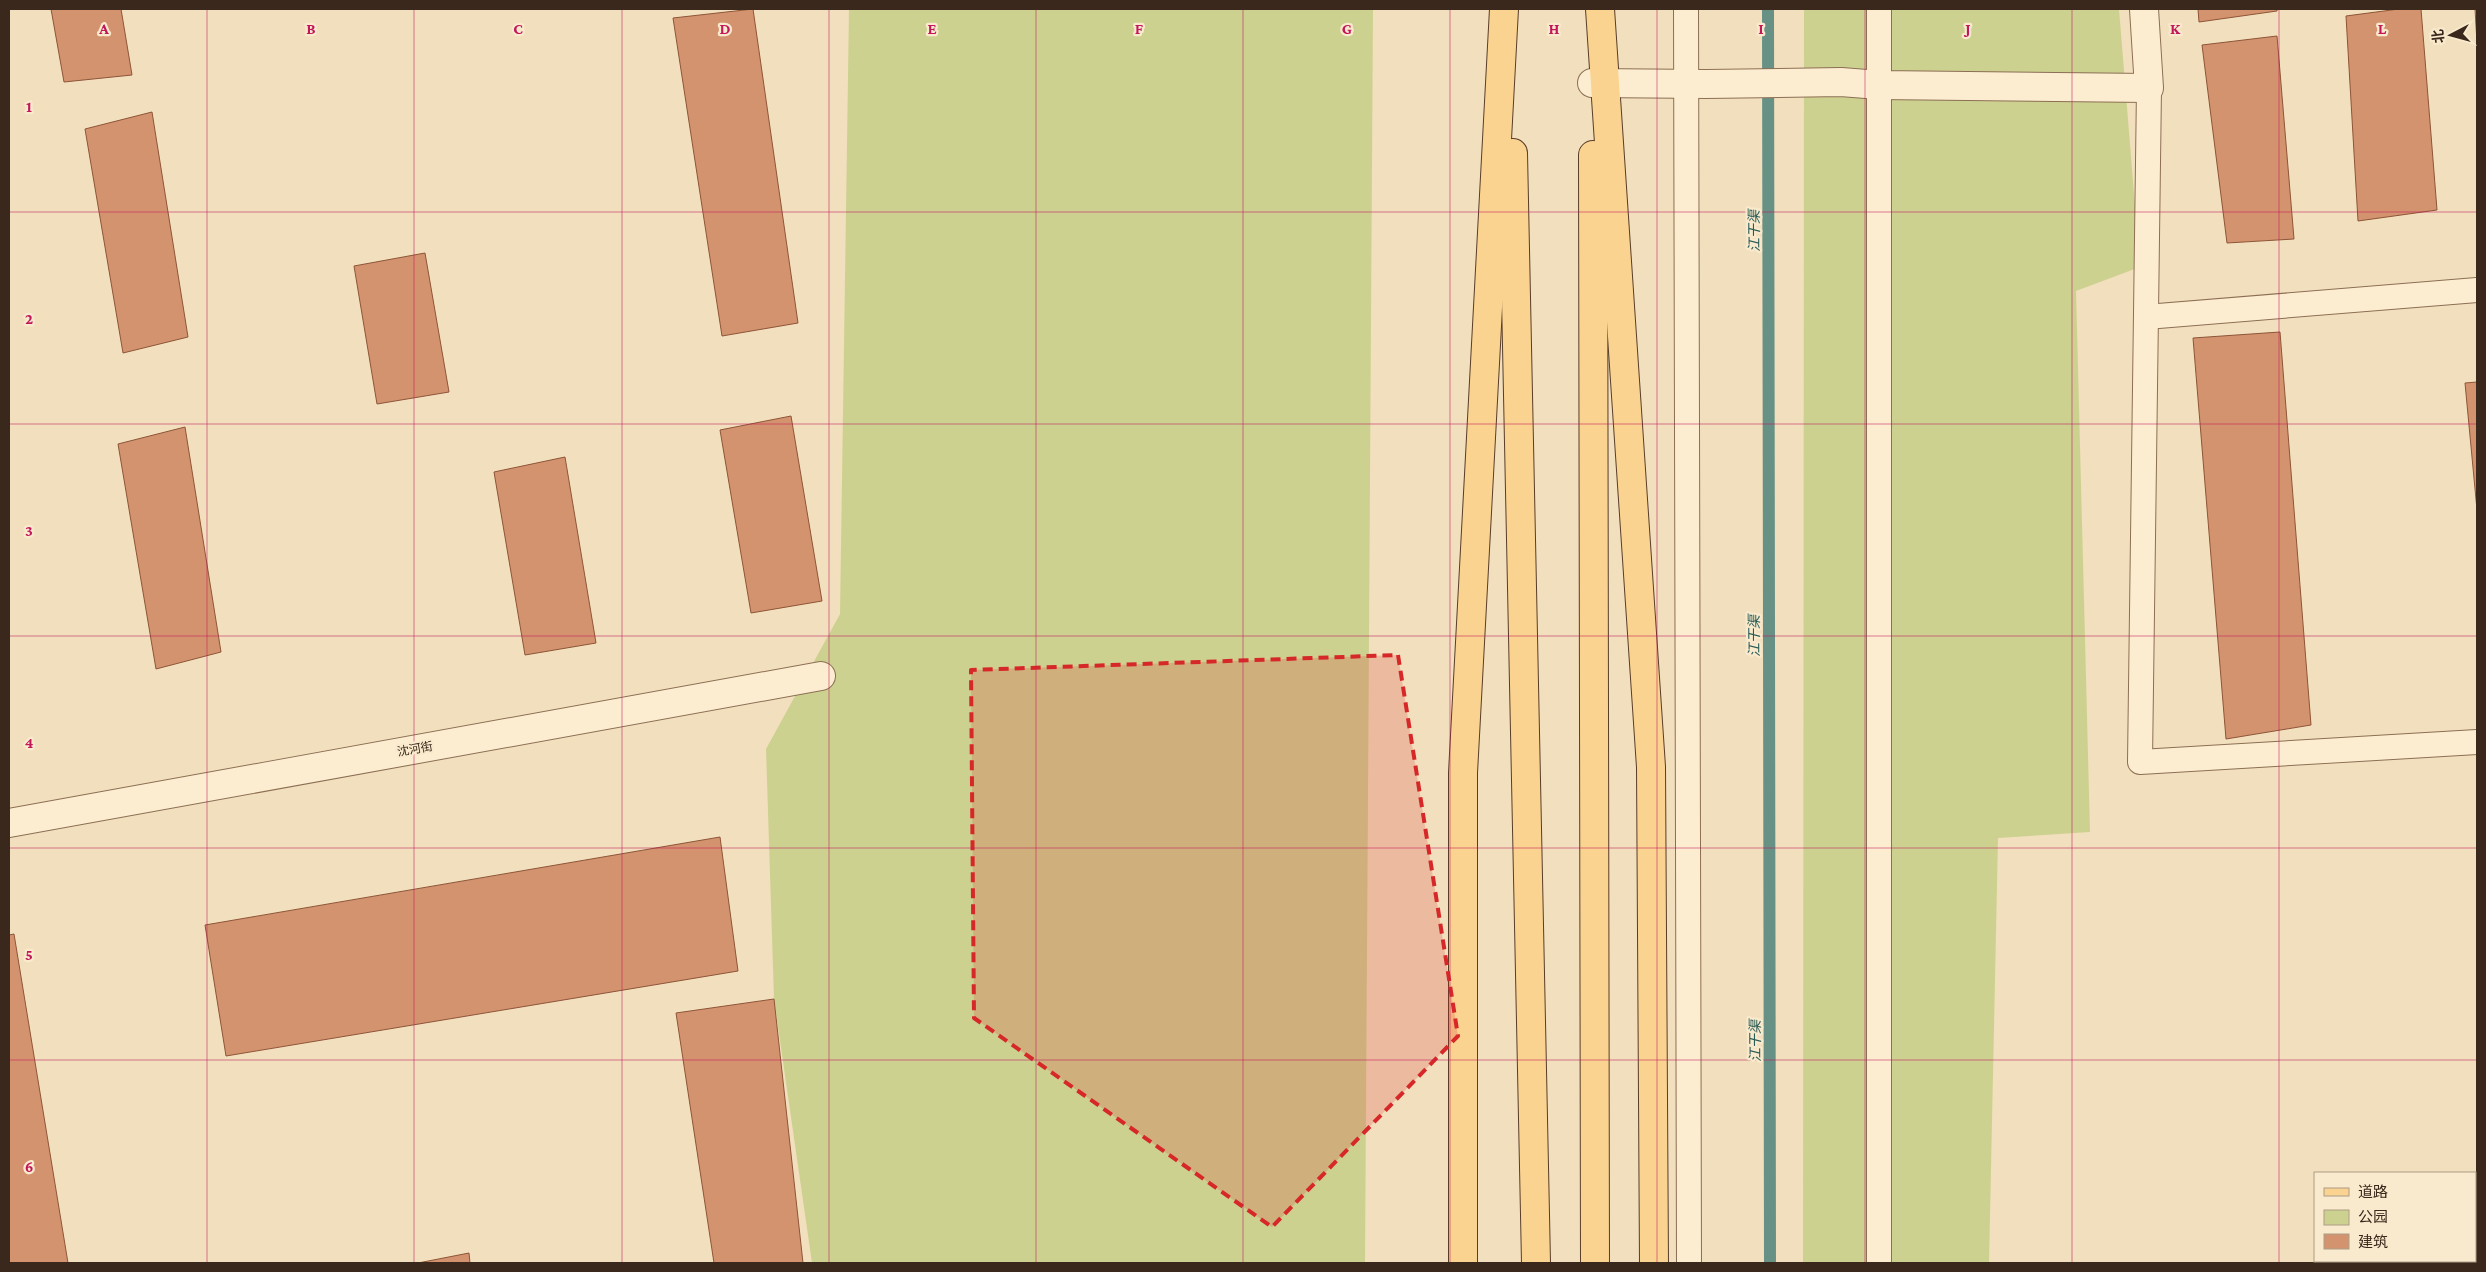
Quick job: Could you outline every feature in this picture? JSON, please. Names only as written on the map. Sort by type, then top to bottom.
[{"type":"main road","points":[[1463,1263],[1463,773],[1504,9]]},
{"type":"main road","points":[[1510,9],[1536,1263]]},
{"type":"main road","points":[[1592,9],[1651,768],[1654,1263]]},
{"type":"main road","points":[[1595,1263],[1600,9]]},
{"type":"street","points":[[1599,83],[1841,82],[1879,85],[2149,88],[2144,9]]},
{"type":"street","name":"沈河街","points":[[9,823],[822,676]]},
{"type":"lane","points":[[1686,9],[1696,84],[1689,1263]]},
{"type":"lane","points":[[1879,9],[1879,1263]]},
{"type":"lane","points":[[2149,88],[2140,762],[2477,742]]},
{"type":"lane","points":[[2146,317],[2477,290]]},
{"type":"highlighted area","points":[[1398,655],[1458,1036],[1272,1227],[974,1018],[971,670]]},
{"type":"green space","points":[[849,9],[1373,9],[1365,1263],[812,1263],[774,999],[766,749],[840,614]]},
{"type":"green space","points":[[1804,9],[2119,9],[2140,267],[2076,291],[2090,832],[1998,838],[1989,1263],[1803,1263]]},
{"type":"building","points":[[51,9],[121,9],[132,75],[64,82]]},
{"type":"building","points":[[753,9],[798,323],[722,336],[673,18]]},
{"type":"building","points":[[2198,9],[2277,9],[2277,11],[2199,22]]},
{"type":"building","points":[[2399,9],[2421,9],[2437,210],[2358,221],[2346,16]]},
{"type":"building","points":[[2475,9],[2477,9],[2477,43]]},
{"type":"building","points":[[2277,36],[2294,239],[2227,243],[2202,45]]},
{"type":"building","points":[[152,112],[188,337],[123,353],[85,129]]},
{"type":"building","points":[[425,253],[449,392],[377,404],[354,266]]},
{"type":"building","points":[[2280,332],[2311,725],[2226,739],[2193,338]]},
{"type":"building","points":[[2477,382],[2477,510],[2465,383]]},
{"type":"building","points":[[791,416],[822,601],[751,613],[720,430]]},
{"type":"building","points":[[185,427],[221,652],[156,669],[118,444]]},
{"type":"building","points":[[565,457],[596,643],[525,655],[494,472]]},
{"type":"building","points":[[720,837],[738,971],[226,1056],[205,925]]},
{"type":"building","points":[[14,934],[68,1263],[9,1263],[9,935]]},
{"type":"building","points":[[774,999],[803,1263],[714,1263],[676,1013]]},
{"type":"building","points":[[469,1253],[470,1263],[418,1263]]},
{"type":"waterway","name":"江干渠","points":[[1768,9],[1770,1263]]}]
